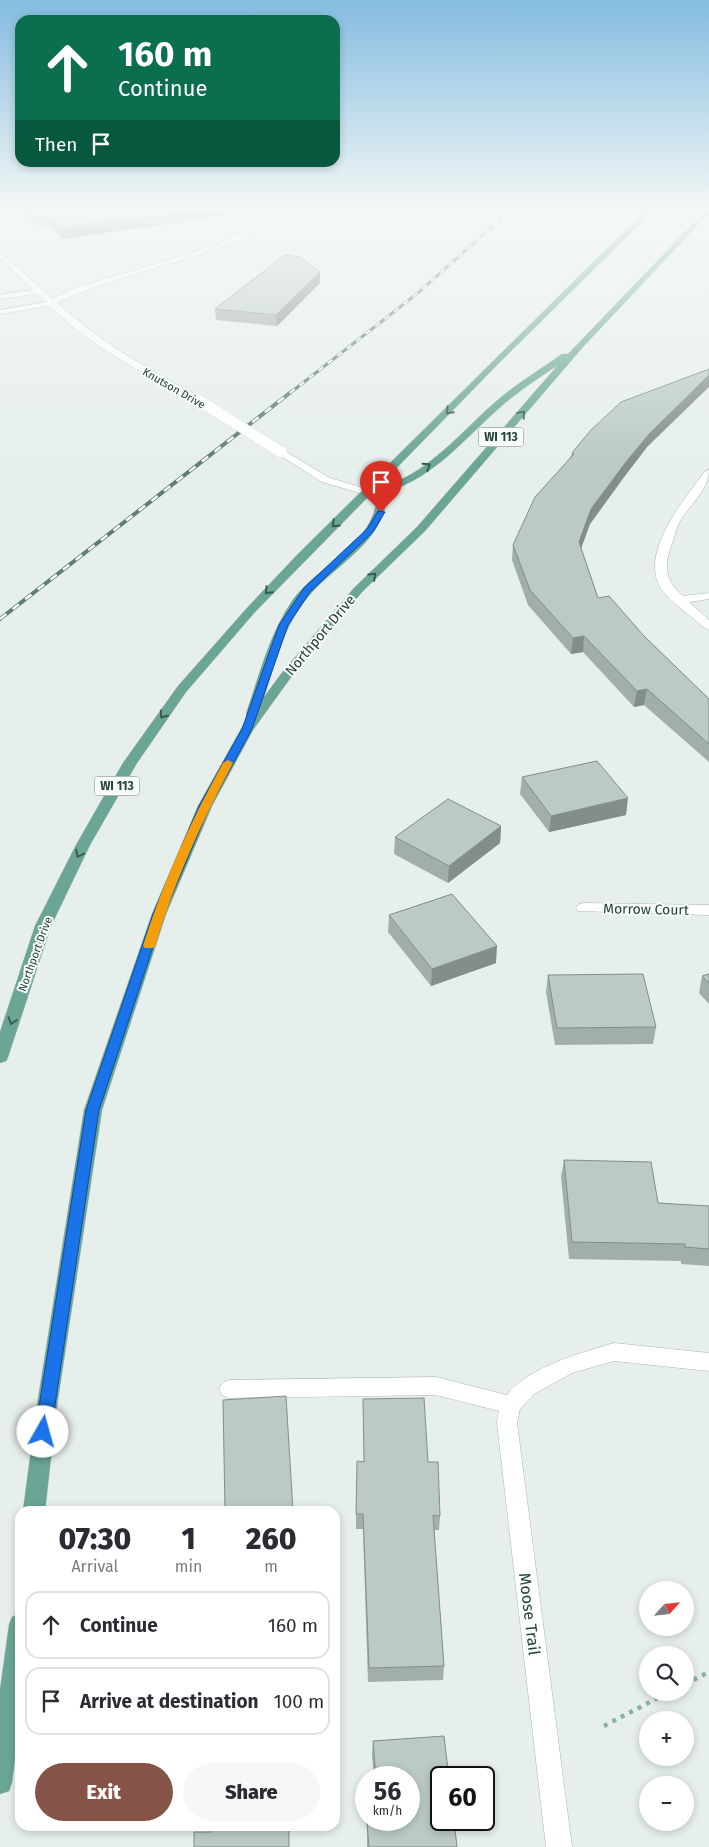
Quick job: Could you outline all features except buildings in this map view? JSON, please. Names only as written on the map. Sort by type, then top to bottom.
[{"type":"main road","name":"Northport Drive","points":[[0,1057],[43,926],[83,845],[130,763],[182,689],[251,610],[565,293]]},
{"type":"main road","name":"Northport Drive","points":[[35,1506],[46,1412],[93,1110],[159,914],[204,806],[247,729],[285,676],[358,590],[421,529],[580,345],[629,293]]},
{"type":"main road","points":[[367,492],[391,489],[436,460],[502,401],[580,345]]},
{"type":"main road","points":[[247,729],[283,625],[307,590],[370,531],[378,518],[381,512],[381,504],[367,492]]},
{"type":"main road","points":[[0,1782],[15,1664]]},
{"type":"street","points":[[0,296],[21,293]]},
{"type":"street","name":"Knutson Drive","points":[[41,293],[77,324],[126,360],[195,398],[326,480],[367,492]]},
{"type":"street","points":[[0,312],[52,303],[71,293]]},
{"type":"street","points":[[709,472],[675,521],[661,557],[660,566],[667,588],[709,626]]},
{"type":"street","points":[[680,600],[709,596]]},
{"type":"street","name":"Morrow Court","points":[[583,908],[709,910]]},
{"type":"street","points":[[229,1390],[436,1386],[512,1405],[527,1388],[566,1366],[614,1352],[709,1362]]},
{"type":"street","name":"Moose Trail","points":[[512,1405],[507,1423],[559,1847]]},
{"type":"path","points":[[694,1680],[709,1672]]},
{"type":"path","points":[[604,1726],[652,1701]]},
{"type":"railway","points":[[290,393],[418,293]]},
{"type":"railway","points":[[0,619],[291,392]]},
{"type":"slow traffic","points":[[149,946],[159,914],[204,806],[228,763]]},
{"type":"route","points":[[43,1432],[93,1110],[159,914],[204,806],[247,729],[283,625],[307,590],[370,531],[381,512]]}]
